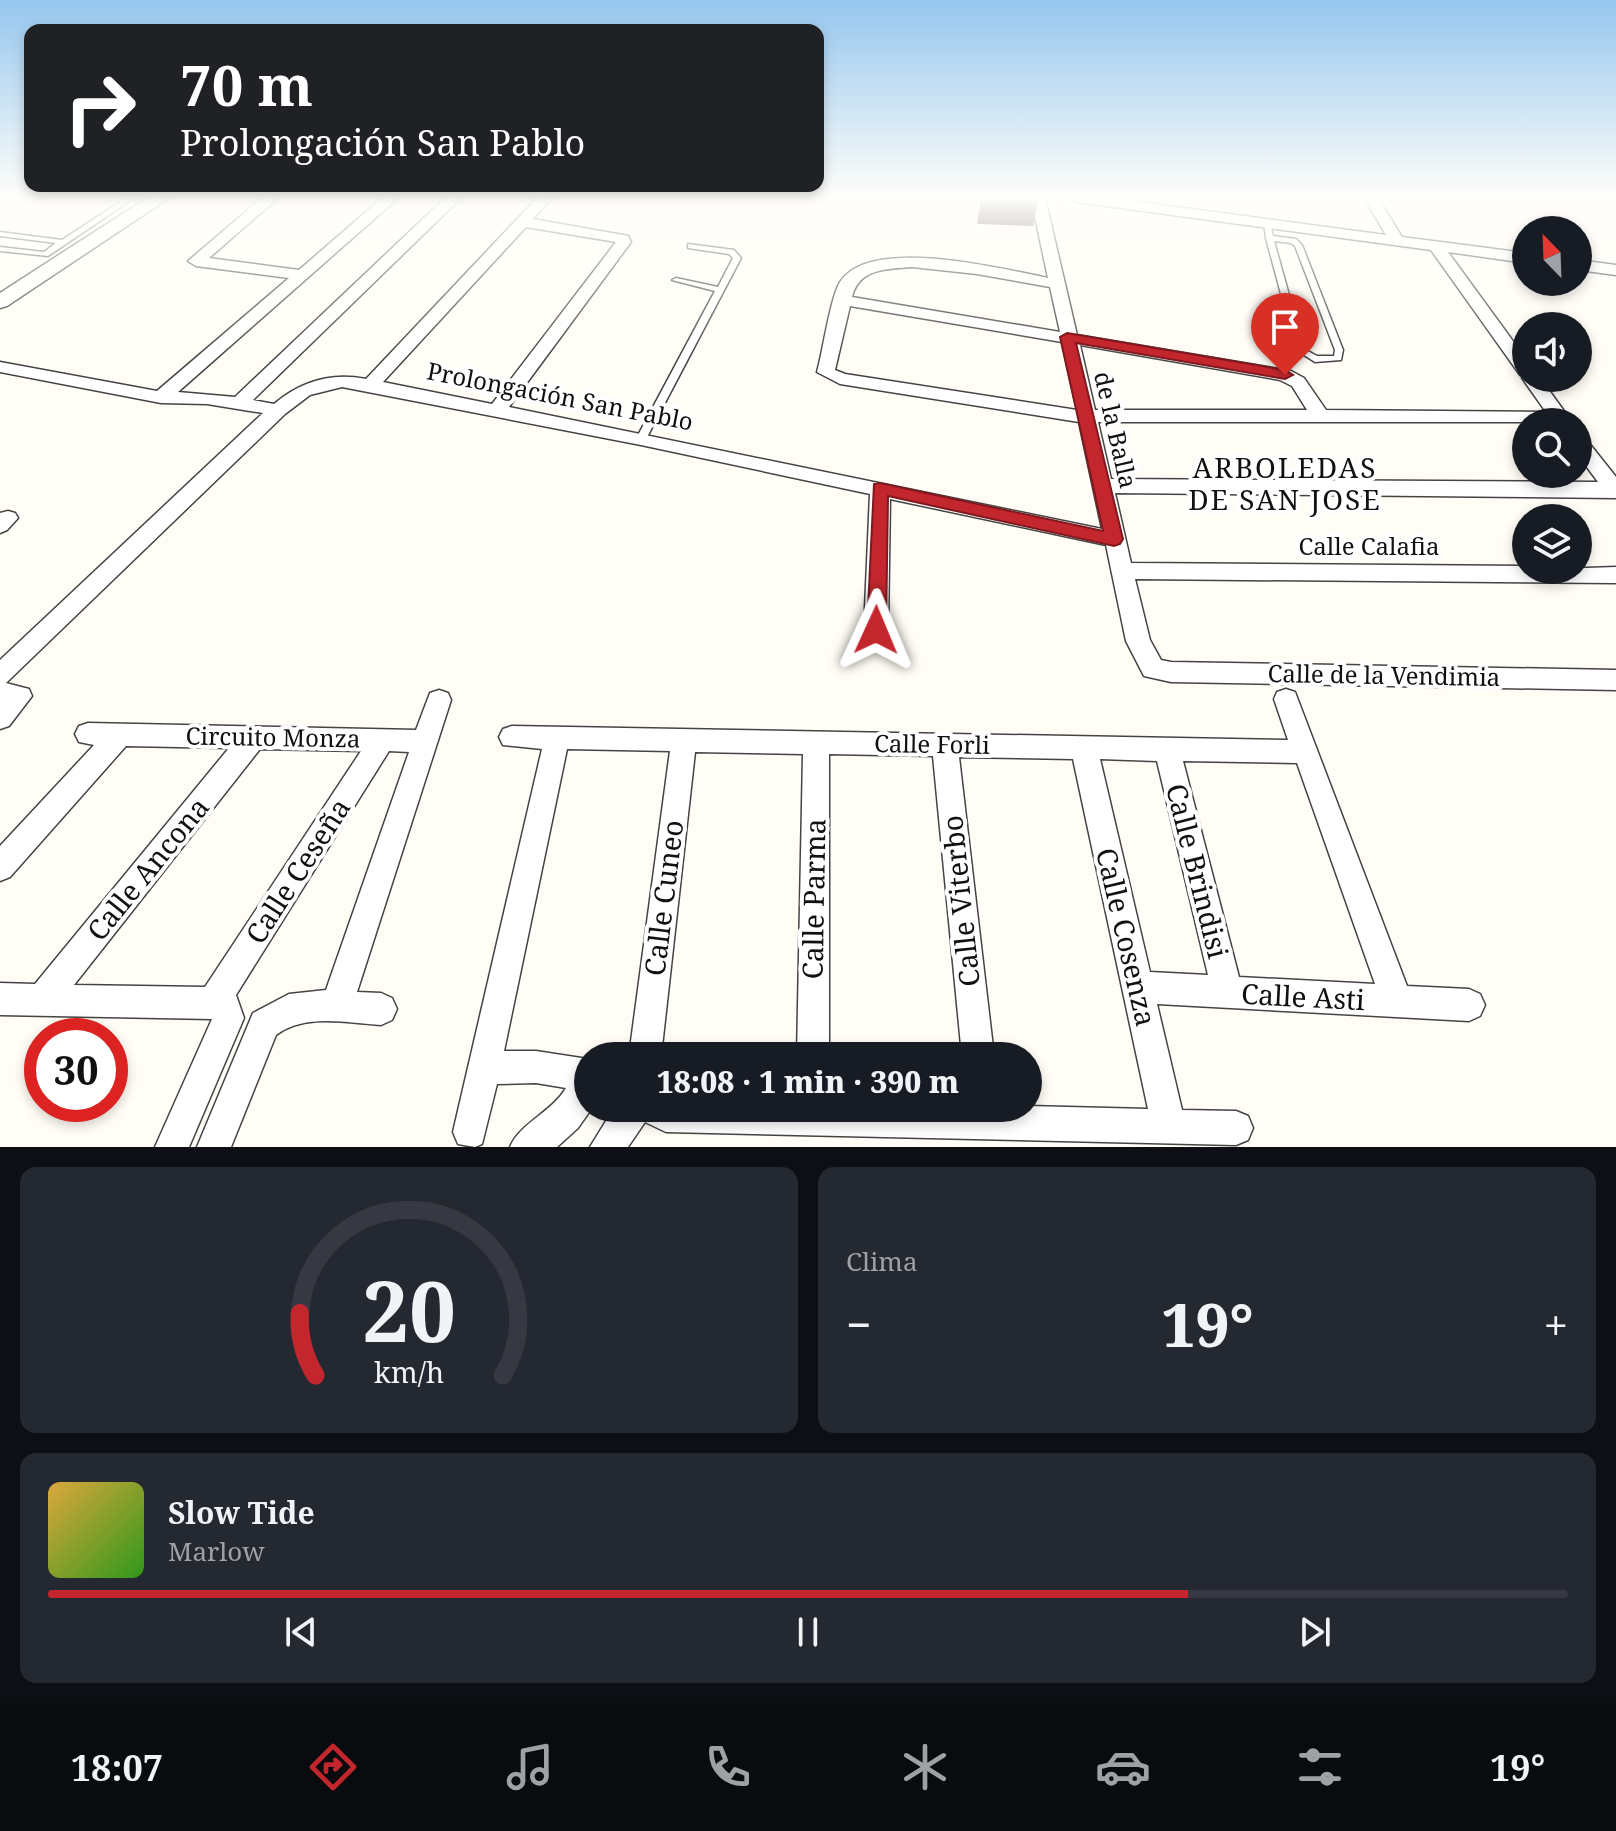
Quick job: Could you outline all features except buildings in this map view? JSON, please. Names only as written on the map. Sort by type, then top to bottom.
[{"type":"street","points":[[0,302],[64,252]]},
{"type":"street","points":[[207,252],[196,261],[303,275]]},
{"type":"street","points":[[161,397],[330,252]]},
{"type":"street","points":[[240,402],[398,252]]},
{"type":"street","points":[[369,386],[496,252]]},
{"type":"street","points":[[495,412],[617,252]]},
{"type":"street","name":"de la Balla","points":[[1050,252],[1138,641],[1153,669]]},
{"type":"street","points":[[1440,252],[1512,352]]},
{"type":"street","points":[[1477,252],[1512,256]]},
{"type":"street","points":[[1057,284],[913,261],[870,265],[851,276],[825,367],[828,376],[1086,417],[1121,414],[1512,419]]},
{"type":"street","points":[[1592,267],[1616,270]]},
{"type":"street","points":[[843,300],[1285,375],[1298,382],[1321,416]]},
{"type":"street","points":[[0,367],[161,397],[240,402],[278,410]]},
{"type":"street","name":"Prolongación San Pablo","points":[[0,675],[296,393],[325,382],[369,386],[641,439],[1114,539]]},
{"type":"street","points":[[1592,460],[1615,490]]},
{"type":"street","points":[[1102,486],[1615,490]]},
{"type":"street","points":[[876,630],[880,488]]},
{"type":"street","name":"Calle Calafia","points":[[1121,571],[1616,575]]},
{"type":"street","name":"Calle de la Vendimia","points":[[1153,669],[1171,672],[1616,680]]},
{"type":"street","points":[[0,718],[10,694]]},
{"type":"street","points":[[1286,699],[1397,1001]]},
{"type":"street","points":[[336,1008],[439,700]]},
{"type":"street","name":"Circuito Monza","points":[[88,734],[425,741]]},
{"type":"street","points":[[0,867],[120,735]]},
{"type":"street","name":"Calle Ancona","points":[[42,1000],[254,737]]},
{"type":"street","name":"Calle Forli","points":[[512,737],[1307,752]]},
{"type":"street","points":[[470,1132],[557,738]]},
{"type":"street","name":"Calle Ceseña","points":[[213,1003],[382,740]]},
{"type":"street","name":"Calle Cuneo","points":[[647,1042],[684,740]]},
{"type":"street","name":"Calle Parma","points":[[813,1042],[816,743]]},
{"type":"street","name":"Calle Viterbo","points":[[945,745],[977,1042]]},
{"type":"street","name":"Calle Cosenza","points":[[1084,748],[1169,1126]]},
{"type":"street","name":"Calle Brindisi","points":[[1167,750],[1228,993]]},
{"type":"street","name":"Calle Asti","points":[[1138,987],[1469,1005]]},
{"type":"street","points":[[0,999],[213,1003],[225,1006],[228,1018],[172,1147]]},
{"type":"street","points":[[214,1147],[264,1024],[277,1012],[291,1007],[381,1009]]},
{"type":"street","points":[[485,1068],[536,1067],[574,1072]]},
{"type":"street","points":[[527,1147],[562,1119],[574,1105]]},
{"type":"street","points":[[1042,1118],[1236,1128]]},
{"type":"street","points":[[607,1147],[625,1122]]},
{"type":"lane","points":[[16,252],[38,255],[46,252]]},
{"type":"lane","points":[[641,439],[737,258],[735,254],[721,252]]},
{"type":"lane","points":[[1273,252],[1301,353],[1315,359],[1338,358],[1339,350],[1301,252]]},
{"type":"lane","points":[[676,280],[720,290]]},
{"type":"district","name":"ARBOLEDAS DE SAN JOSE","points":[[1285,484]]},
{"type":"route","points":[[876,630],[880,488],[1114,539],[1067,337],[1285,375]]}]
